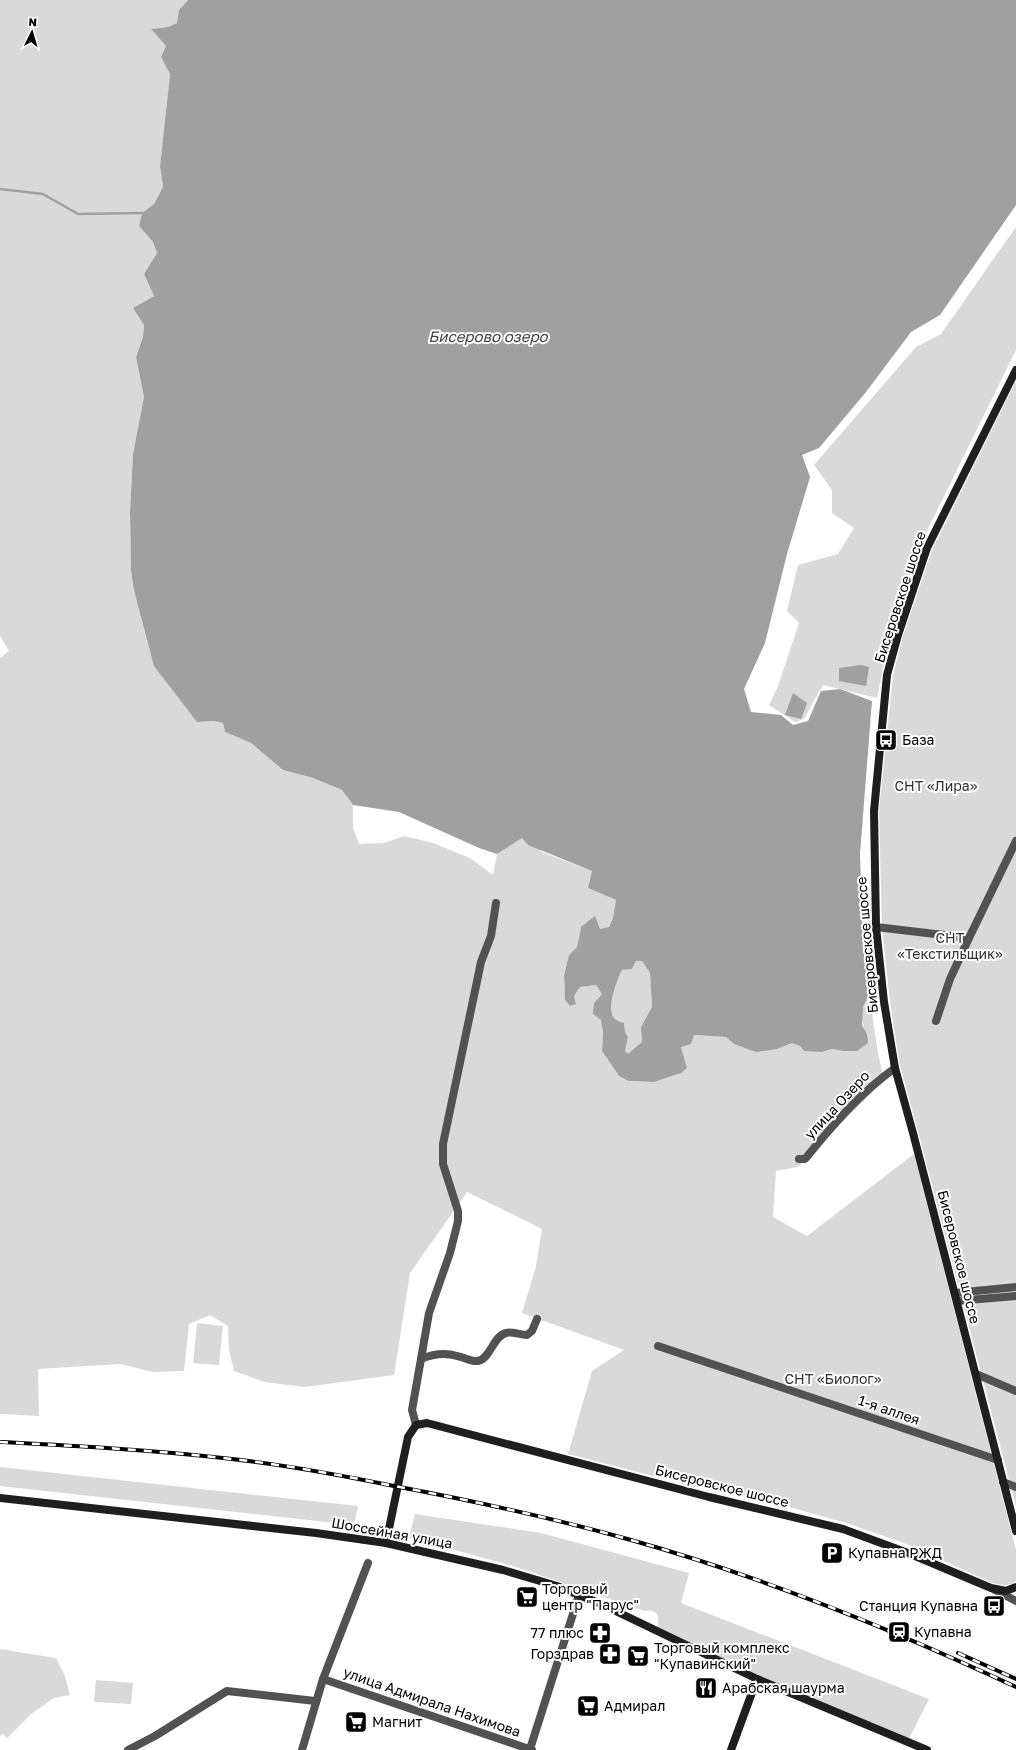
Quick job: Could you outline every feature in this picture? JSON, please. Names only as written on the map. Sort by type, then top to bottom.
[{"type":"main road","name":"Бисеровское шоссе","points":[[1016,370],[927,548],[898,635],[888,675],[874,811],[876,927],[884,1002],[895,1068],[1016,1530]]},
{"type":"main road","name":"Бисеровское шоссе","points":[[416,1425],[427,1423],[437,1425],[708,1497],[843,1529],[908,1553],[991,1588],[1006,1590],[1016,1587]]},
{"type":"main road","points":[[386,1543],[408,1436],[416,1425]]},
{"type":"main road","name":"Шоссейная улица","points":[[0,1498],[316,1533],[386,1543],[503,1570],[557,1586],[579,1595],[757,1679],[928,1750]]},
{"type":"main road","points":[[731,1750],[757,1679]]},
{"type":"street","points":[[936,1021],[950,979],[968,938],[1016,841]]},
{"type":"street","points":[[416,1425],[412,1410],[429,1313],[456,1233],[458,1212],[443,1164],[443,1144],[482,962],[491,936],[496,903]]},
{"type":"street","points":[[876,927],[968,938]]},
{"type":"street","name":"улица Озеро","points":[[799,1159],[805,1159],[848,1110],[879,1079],[895,1068]]},
{"type":"street","points":[[956,1297],[1016,1287]]},
{"type":"street","points":[[956,1297],[1016,1296]]},
{"type":"street","points":[[421,1359],[436,1353],[456,1355],[472,1361],[479,1360],[484,1357],[500,1335],[509,1332],[527,1335],[532,1331],[537,1319]]},
{"type":"street","name":"1-я аллея","points":[[658,1346],[998,1460]]},
{"type":"street","points":[[976,1374],[1016,1391]]},
{"type":"street","points":[[1004,1482],[1016,1487]]},
{"type":"street","points":[[302,1750],[315,1701],[368,1563]]},
{"type":"street","points":[[991,1588],[1016,1600]]},
{"type":"street","points":[[531,1750],[579,1595]]},
{"type":"street","name":"улица Адмирала Нахимова","points":[[323,1679],[531,1750]]},
{"type":"street","points":[[128,1750],[155,1736],[227,1691],[315,1701]]},
{"type":"green space","name":"СНТ «Биолог»","points":[[0,0],[188,0],[179,10],[177,23],[168,27],[152,29],[166,46],[161,57],[170,74],[160,166],[163,187],[154,204],[142,213],[139,226],[153,242],[157,253],[144,274],[154,296],[133,308],[144,325],[143,337],[136,357],[144,397],[133,454],[130,512],[131,570],[197,722],[214,721],[223,723],[225,732],[251,743],[283,770],[313,778],[342,790],[353,805],[353,828],[359,844],[384,843],[404,836],[433,843],[470,858],[493,875],[497,854],[522,838],[544,853],[592,871],[588,888],[616,900],[613,918],[609,927],[600,930],[581,927],[577,947],[569,955],[564,974],[564,990],[576,1004],[574,996],[580,987],[596,985],[602,994],[594,1003],[601,1020],[603,1033],[602,1051],[619,1076],[628,1081],[654,1082],[681,1073],[687,1068],[681,1047],[694,1035],[726,1037],[734,1044],[777,1049],[792,1043],[822,1052],[832,1049],[844,1051],[867,1034],[864,1029],[862,1014],[869,993],[878,1053],[884,1080],[798,1167],[776,1171],[773,1217],[807,1236],[914,1154],[1016,1550],[1016,1581],[1013,1583],[1001,1585],[992,1583],[907,1544],[846,1523],[789,1507],[649,1475],[568,1454],[592,1371],[624,1350],[522,1313],[536,1266],[542,1229],[467,1192],[410,1273],[394,1375],[305,1387],[264,1382],[234,1371],[229,1350],[228,1326],[210,1315],[189,1324],[184,1371],[153,1372],[120,1364],[38,1369],[39,1416],[0,1414],[0,658],[9,651],[0,636]]},
{"type":"green space","points":[[1016,227],[1016,350],[922,541],[893,620],[877,698],[823,685],[804,719],[795,722],[769,705],[778,686],[799,623],[787,611],[798,565],[838,554],[854,528],[832,513],[832,490],[814,465],[916,347],[941,334]]},
{"type":"green space","name":"СНТ «Текстильщик»","points":[[1016,381],[1016,1507],[900,1066],[890,1002],[882,928],[879,811],[893,675],[903,636],[932,550]]},
{"type":"green space","points":[[636,961],[642,961],[650,973],[652,1007],[641,1027],[642,1042],[628,1055],[625,1051],[628,1037],[625,1032],[624,1023],[616,1020],[612,1015],[611,1009],[613,995],[622,970],[632,969]]},
{"type":"green space","points":[[197,1323],[223,1326],[219,1365],[193,1363]]},
{"type":"green space","points":[[0,1467],[358,1506],[354,1525],[0,1486]]},
{"type":"green space","points":[[415,1514],[541,1533],[689,1573],[681,1603],[929,1699],[908,1741],[848,1718],[658,1631],[658,1617],[656,1613],[650,1610],[645,1611],[510,1565],[409,1538]]},
{"type":"green space","points":[[0,1649],[56,1658],[65,1676],[70,1695],[54,1698],[31,1714],[7,1738],[3,1734],[0,1736]]},
{"type":"green space","points":[[96,1680],[133,1683],[131,1704],[94,1702]]},
{"type":"water","name":"Бисерово озеро","points":[[188,0],[1016,0],[1016,205],[940,315],[911,332],[866,392],[819,448],[802,455],[810,477],[787,554],[765,643],[744,689],[751,712],[781,715],[793,725],[808,721],[821,691],[840,689],[872,701],[860,854],[863,945],[869,993],[863,1008],[862,1025],[867,1034],[868,1043],[857,1051],[832,1049],[822,1052],[804,1051],[800,1046],[792,1043],[777,1049],[756,1052],[734,1044],[726,1037],[694,1035],[691,1044],[681,1047],[687,1068],[681,1073],[654,1082],[628,1081],[619,1076],[602,1051],[603,1033],[601,1020],[593,1014],[594,1003],[602,994],[596,985],[580,987],[574,996],[576,1004],[570,1006],[565,1000],[564,975],[569,955],[577,947],[581,927],[595,916],[600,929],[609,927],[613,918],[616,900],[588,888],[592,871],[528,845],[522,838],[497,854],[479,848],[399,812],[353,805],[342,790],[313,778],[283,770],[251,743],[225,732],[223,723],[214,721],[197,722],[154,666],[134,590],[131,570],[130,512],[133,454],[144,397],[136,357],[143,337],[144,325],[133,308],[154,296],[144,274],[157,253],[153,242],[139,226],[142,213],[154,204],[163,187],[160,166],[170,74],[161,57],[166,46],[151,29],[168,27],[177,23],[179,10]],"holes":[[[636,961],[642,961],[650,973],[652,1007],[641,1027],[642,1042],[628,1054],[625,1051],[628,1037],[625,1032],[624,1023],[616,1020],[612,1015],[611,1009],[613,995],[622,970],[632,969]]]},
{"type":"water","points":[[861,665],[869,667],[866,686],[839,681],[839,668]]},
{"type":"water","points":[[793,693],[807,703],[801,719],[785,715]]},
{"type":"waterway","points":[[0,189],[43,194],[78,214],[142,213]]},
{"type":"railway","points":[[0,1442],[145,1451],[252,1461],[333,1474],[543,1517],[631,1540],[729,1570],[778,1587],[922,1645],[1016,1687]]},
{"type":"railway","points":[[958,1653],[1016,1679]]},
{"type":"place","name":"База","points":[[886,740]]},
{"type":"place","name":"Купавна РЖД","points":[[832,1553]]},
{"type":"place","name":"Торговый центр \"Парус\"","points":[[527,1597]]},
{"type":"place","name":"Станция Купавна","points":[[994,1606]]},
{"type":"place","name":"Купавна","points":[[899,1632]]},
{"type":"place","name":"77 плюс","points":[[600,1633]]},
{"type":"place","name":"Горздрав","points":[[610,1654]]},
{"type":"place","name":"Торговый комплекс \"Купавинский\"","points":[[638,1656]]},
{"type":"place","name":"Арабская шаурма","points":[[706,1688]]},
{"type":"place","name":"Адмирал","points":[[588,1706]]},
{"type":"place","name":"Магнит","points":[[356,1722]]},
{"type":"park label","name":"СНТ «Лира»","points":[[936,786]]}]
